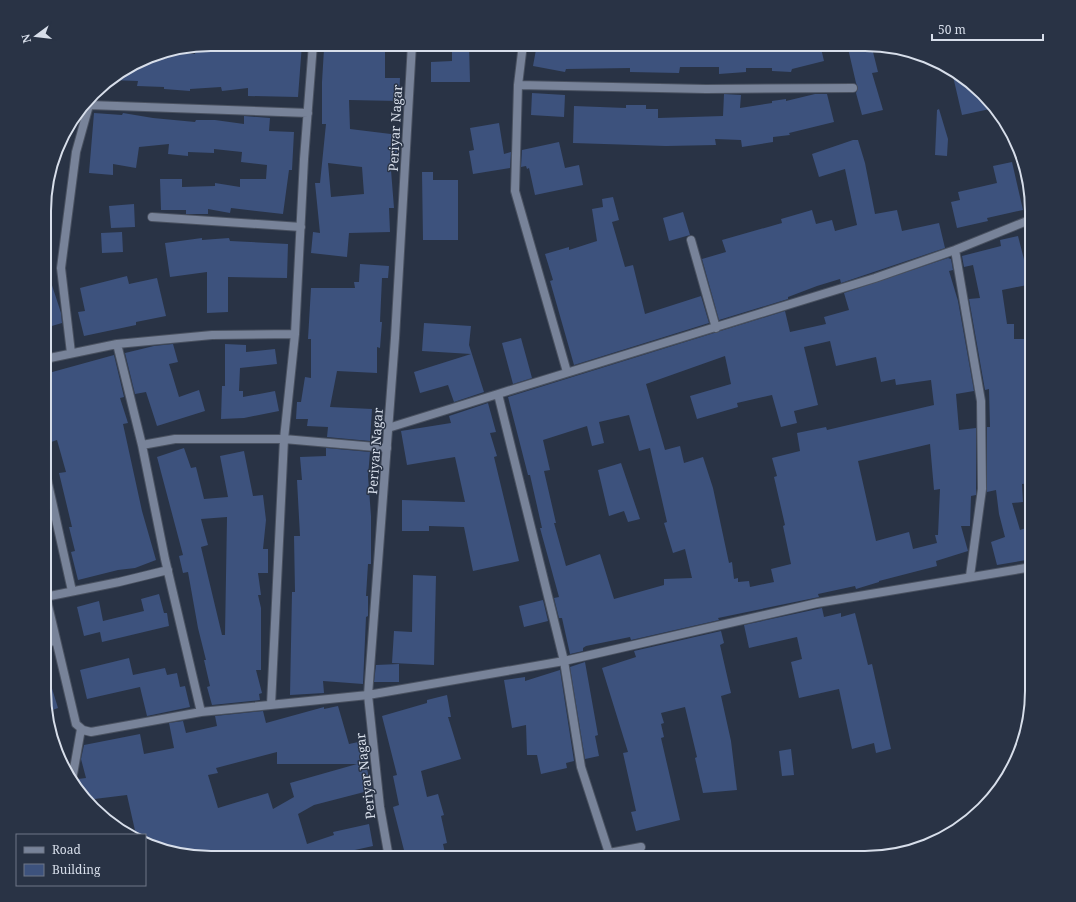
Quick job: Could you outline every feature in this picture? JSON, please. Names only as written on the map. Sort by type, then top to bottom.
[{"type":"street","points":[[271,705],[284,438],[295,334],[312,51]]},
{"type":"street","name":"Periyar Nagar","points":[[388,851],[380,807],[368,695],[387,448],[412,51]]},
{"type":"street","points":[[521,51],[518,85],[515,191],[567,372]]},
{"type":"street","points":[[518,85],[706,89],[853,88]]},
{"type":"street","points":[[95,101],[308,113]]},
{"type":"street","points":[[72,352],[61,268],[76,152],[88,110]]},
{"type":"street","points":[[152,217],[301,227]]},
{"type":"street","points":[[388,428],[876,278],[955,250],[1025,222]]},
{"type":"street","points":[[691,240],[716,328]]},
{"type":"street","points":[[955,250],[980,401],[982,424],[982,489],[970,576]]},
{"type":"street","points":[[51,357],[117,344],[212,335],[295,334]]},
{"type":"street","points":[[117,344],[142,445],[168,570],[201,712]]},
{"type":"street","points":[[498,394],[564,661],[581,767],[608,851]]},
{"type":"street","points":[[142,445],[175,439],[284,438],[387,448]]},
{"type":"street","points":[[51,497],[72,591]]},
{"type":"street","points":[[51,620],[76,724],[81,729],[91,732],[201,712],[368,695],[564,661],[817,603],[970,576],[1025,568]]},
{"type":"street","points":[[51,596],[168,570]]},
{"type":"street","points":[[51,641],[56,640]]},
{"type":"street","points":[[73,773],[81,729]]},
{"type":"street","points":[[620,851],[641,847]]},
{"type":"building","points":[[201,51],[301,51],[298,97],[248,96],[248,88],[222,91],[221,87],[190,89],[190,91],[164,89],[164,87],[137,86],[138,81],[119,80],[131,72],[160,59],[166,59],[166,57],[184,53],[195,54],[195,52]]},
{"type":"building","points":[[324,51],[385,51],[385,78],[400,78],[399,101],[349,100],[350,129],[399,135],[395,170],[391,170],[394,208],[389,208],[390,232],[349,233],[347,257],[311,253],[313,232],[320,233],[315,183],[320,183],[326,124],[322,124]],"holes":[[[328,163],[362,167],[364,194],[331,197]]]},
{"type":"building","points":[[452,51],[469,51],[470,82],[431,82],[431,62],[452,61]]},
{"type":"building","points":[[536,51],[822,51],[824,61],[792,69],[791,72],[772,71],[772,68],[746,68],[746,72],[719,74],[719,67],[680,67],[679,73],[630,72],[630,68],[566,69],[565,72],[533,66]]},
{"type":"building","points":[[849,51],[873,51],[878,72],[872,73],[883,110],[862,115],[856,93],[858,88]]},
{"type":"building","points":[[953,78],[978,98],[988,109],[962,115]]},
{"type":"building","points":[[532,93],[565,95],[564,117],[531,115]]},
{"type":"building","points":[[724,94],[741,95],[740,108],[772,103],[772,101],[786,99],[786,101],[815,94],[827,94],[834,122],[789,133],[790,135],[773,137],[773,142],[742,147],[741,140],[715,139],[716,145],[666,146],[573,143],[574,106],[626,108],[626,105],[646,105],[646,109],[658,109],[658,118],[723,116]]},
{"type":"building","points":[[939,109],[948,139],[947,156],[935,155],[937,110]]},
{"type":"building","points":[[94,113],[122,115],[123,113],[153,118],[195,122],[196,120],[215,120],[244,124],[244,116],[270,118],[269,131],[294,132],[292,170],[289,170],[283,214],[231,208],[230,213],[208,209],[208,214],[186,214],[186,210],[161,210],[160,179],[182,179],[182,187],[215,186],[215,183],[240,187],[240,179],[266,179],[267,165],[241,162],[242,152],[214,149],[214,153],[188,152],[188,156],[168,154],[169,144],[139,147],[136,168],[113,164],[113,175],[89,173]]},
{"type":"building","points":[[499,123],[504,154],[511,152],[510,168],[473,174],[469,151],[474,150],[470,128]]},
{"type":"building","points":[[853,140],[858,140],[865,163],[875,214],[897,210],[902,231],[939,223],[945,248],[841,283],[840,279],[817,286],[788,297],[788,299],[719,320],[702,259],[726,252],[722,240],[782,223],[781,219],[812,210],[816,224],[832,220],[835,231],[857,225],[845,169],[819,177],[812,154]]},
{"type":"building","points":[[559,142],[565,168],[579,165],[583,185],[535,195],[529,168],[527,169],[526,166],[521,167],[522,150]]},
{"type":"building","points":[[1012,162],[1023,210],[987,218],[988,221],[957,228],[951,202],[960,200],[958,192],[997,183],[993,166]]},
{"type":"building","points":[[422,172],[433,172],[433,180],[458,180],[458,240],[423,240]]},
{"type":"building","points":[[613,197],[619,220],[612,222],[625,267],[633,265],[645,314],[701,296],[709,323],[574,365],[550,281],[553,280],[545,254],[569,247],[569,250],[597,241],[592,209],[603,207],[602,199]]},
{"type":"building","points":[[134,204],[135,227],[111,228],[109,206]]},
{"type":"building","points":[[683,212],[690,235],[669,241],[663,218]]},
{"type":"building","points":[[122,232],[123,252],[102,253],[101,233]]},
{"type":"building","points":[[1018,236],[1025,263],[1025,285],[1002,290],[1007,324],[1014,324],[1014,339],[1025,339],[1025,484],[1022,484],[1023,502],[1012,503],[1020,530],[1025,528],[1025,560],[997,565],[991,542],[1005,537],[999,514],[996,490],[987,492],[987,427],[990,427],[989,389],[985,390],[969,299],[980,298],[973,265],[964,267],[962,256],[1001,246],[1000,240]]},
{"type":"building","points":[[202,238],[202,240],[229,238],[230,241],[288,244],[287,278],[228,277],[228,312],[207,313],[207,272],[170,277],[165,243]]},
{"type":"building","points":[[948,258],[951,259],[953,270],[949,271],[958,301],[974,391],[956,394],[959,430],[976,428],[976,495],[971,496],[970,526],[961,526],[968,551],[936,561],[937,566],[879,581],[856,589],[855,586],[818,594],[819,597],[718,618],[719,620],[631,640],[630,637],[586,646],[583,648],[583,651],[570,654],[562,618],[559,618],[554,598],[559,597],[540,528],[542,528],[530,475],[528,475],[508,397],[785,311],[790,332],[826,324],[824,317],[849,310],[844,293]],"holes":[[[830,341],[836,366],[876,357],[881,382],[895,379],[896,385],[931,380],[934,405],[827,430],[826,427],[797,433],[800,451],[772,458],[777,476],[774,477],[785,525],[783,526],[791,564],[771,569],[774,582],[750,587],[749,581],[738,582],[738,578],[734,579],[732,562],[729,563],[713,488],[703,457],[684,463],[680,446],[665,450],[646,384],[725,356],[731,384],[690,396],[697,419],[738,407],[737,403],[772,395],[781,427],[797,423],[794,411],[818,405],[804,347]],[[629,415],[639,451],[650,448],[667,522],[664,523],[673,553],[685,549],[692,578],[664,579],[664,585],[614,599],[600,554],[566,566],[554,523],[556,523],[544,471],[550,470],[543,440],[587,426],[592,446],[604,443],[599,422]],[[930,444],[934,490],[940,489],[938,535],[935,535],[937,543],[913,549],[909,532],[876,541],[858,461]]]},
{"type":"building","points":[[360,264],[389,266],[388,278],[382,278],[380,322],[382,322],[380,348],[377,347],[377,373],[337,371],[330,407],[372,409],[370,441],[327,437],[328,427],[307,426],[308,419],[296,419],[297,402],[301,402],[305,377],[311,378],[311,339],[308,339],[311,288],[355,288],[354,282],[359,282]]},
{"type":"building","points":[[127,276],[129,284],[157,278],[166,316],[136,322],[136,325],[84,336],[78,312],[85,311],[80,288]]},
{"type":"building","points":[[51,282],[61,313],[62,323],[51,326]]},
{"type":"building","points":[[424,323],[471,326],[469,345],[484,392],[454,402],[448,385],[420,393],[414,372],[471,354],[422,351]]},
{"type":"building","points":[[521,338],[532,378],[513,384],[502,343]]},
{"type":"building","points":[[173,344],[178,362],[169,364],[179,397],[199,390],[205,411],[157,426],[146,392],[135,394],[125,353],[154,346]]},
{"type":"building","points":[[225,344],[246,345],[246,352],[275,349],[277,364],[240,368],[239,391],[243,391],[243,397],[275,391],[279,411],[244,418],[221,419],[222,386],[225,386]]},
{"type":"building","points":[[114,355],[124,397],[120,398],[128,423],[123,424],[142,511],[156,560],[135,568],[118,570],[78,580],[71,552],[75,551],[69,527],[72,527],[59,473],[66,472],[57,440],[51,442],[51,372]]},
{"type":"building","points":[[488,403],[496,432],[490,433],[497,456],[494,457],[519,561],[473,571],[464,527],[429,526],[429,531],[402,531],[402,500],[465,502],[455,457],[407,465],[401,431],[451,423],[449,416]]},
{"type":"building","points":[[184,448],[191,468],[196,467],[204,499],[228,497],[220,456],[244,451],[253,496],[263,495],[266,520],[263,549],[268,549],[268,573],[258,573],[261,595],[258,595],[261,608],[261,670],[256,670],[262,693],[259,694],[260,700],[212,705],[207,687],[210,686],[204,660],[206,660],[198,628],[188,572],[183,573],[179,556],[183,555],[157,457]],"holes":[[[227,517],[225,635],[222,635],[201,547],[208,545],[201,519]]]},
{"type":"building","points":[[326,448],[370,452],[368,476],[371,516],[371,564],[368,564],[366,596],[368,596],[368,616],[366,617],[363,684],[323,681],[324,693],[290,695],[292,592],[295,592],[294,536],[300,536],[297,480],[302,480],[300,457],[326,456]]},
{"type":"building","points":[[621,463],[640,519],[628,522],[624,511],[609,516],[598,470]]},
{"type":"building","points":[[413,575],[436,576],[434,665],[392,663],[394,631],[412,632]]},
{"type":"building","points":[[159,594],[164,613],[167,613],[169,626],[102,642],[100,632],[84,636],[77,607],[99,601],[103,621],[144,611],[141,599]]},
{"type":"building","points":[[543,600],[548,621],[524,627],[519,606]]},
{"type":"building","points":[[822,608],[824,617],[841,613],[841,617],[855,613],[868,665],[872,664],[891,749],[876,753],[874,743],[852,749],[839,689],[799,698],[791,662],[802,659],[797,637],[749,648],[744,625]]},
{"type":"building","points":[[721,631],[724,643],[720,645],[731,693],[721,696],[731,741],[737,790],[703,793],[695,758],[697,757],[685,707],[661,713],[664,723],[661,724],[664,737],[661,738],[680,820],[636,831],[631,812],[636,811],[623,753],[628,752],[602,668],[636,657],[634,651]]},
{"type":"building","points":[[129,658],[133,675],[165,668],[167,675],[177,673],[180,687],[185,686],[190,707],[147,716],[140,687],[87,699],[80,670]]},
{"type":"building","points":[[585,662],[598,735],[595,736],[599,756],[585,759],[570,667]]},
{"type":"building","points":[[399,664],[399,682],[374,682],[376,665]]},
{"type":"building","points":[[560,670],[574,761],[566,763],[567,768],[541,774],[537,755],[527,755],[526,725],[512,728],[504,680],[525,677],[525,681]]},
{"type":"building","points":[[51,685],[58,708],[52,710]]},
{"type":"building","points":[[447,695],[451,717],[448,717],[461,759],[421,771],[427,797],[438,794],[444,815],[441,816],[447,843],[443,844],[444,851],[404,851],[393,807],[399,805],[393,776],[397,775],[382,716],[427,703],[427,700]]},
{"type":"building","points":[[338,706],[349,744],[363,741],[366,755],[364,756],[372,790],[314,805],[298,814],[307,844],[334,835],[333,832],[369,824],[373,846],[350,851],[201,851],[170,846],[146,837],[146,834],[135,832],[127,795],[94,799],[78,780],[86,778],[81,759],[84,745],[140,734],[144,754],[174,748],[169,723],[183,721],[186,733],[217,726],[215,716],[263,711],[266,723],[324,707],[324,709]],"holes":[[[277,752],[277,764],[357,764],[290,783],[294,797],[273,809],[268,793],[218,808],[208,775],[218,773],[216,768]]]},
{"type":"building","points":[[791,749],[794,775],[782,776],[779,751]]}]
